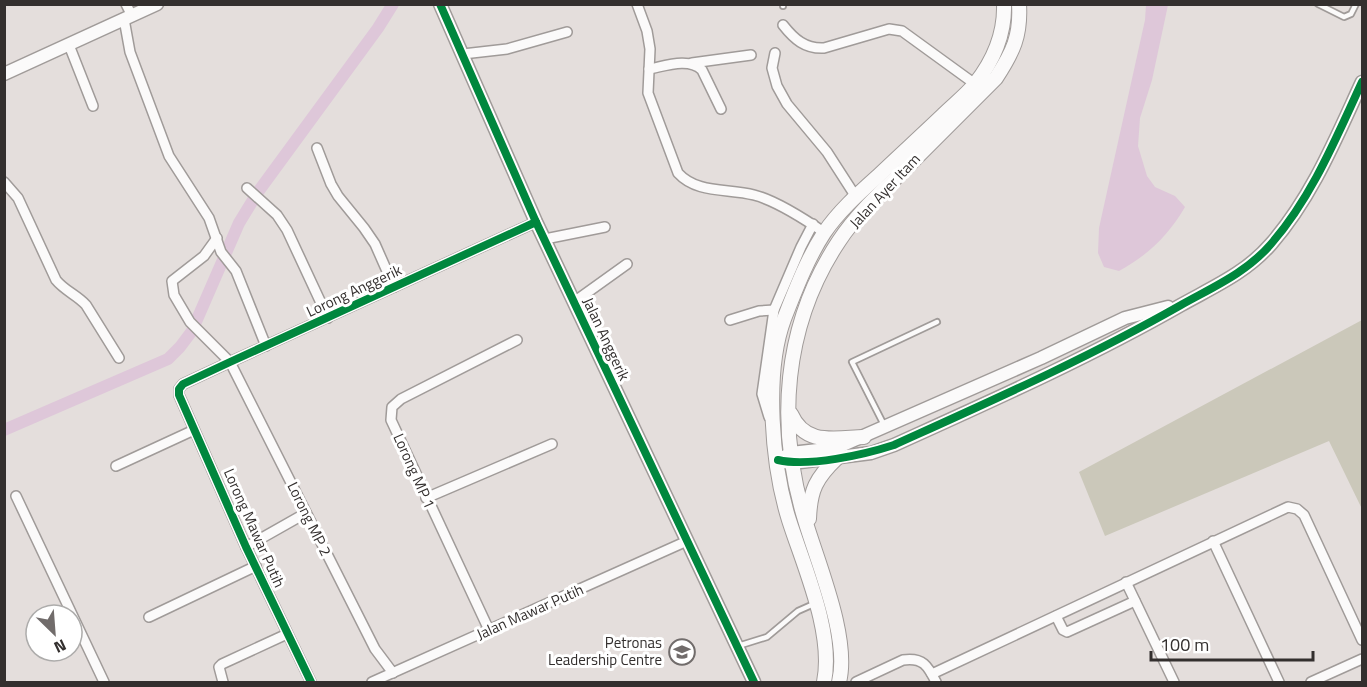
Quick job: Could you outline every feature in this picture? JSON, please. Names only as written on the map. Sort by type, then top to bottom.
[{"type":"main road","name":"Jalan Ayer Itam","points":[[839,682],[841,663],[834,613],[787,459],[774,434],[772,404],[774,368],[783,322],[805,270],[825,233],[856,197],[975,84],[992,58],[999,39],[1004,19],[1004,4]]},
{"type":"main road","name":"Jalan Ayer Itam","points":[[824,682],[827,659],[816,603],[782,496],[787,459],[788,406],[793,350],[810,298],[833,251],[867,207],[996,78],[1017,40],[1020,23],[1019,4]]},
{"type":"main road","points":[[788,406],[796,425],[807,435],[827,438],[864,437]]},
{"type":"main road","points":[[808,531],[810,498],[824,470],[837,458]]},
{"type":"street","points":[[4,75],[69,45],[127,13],[157,4]]},
{"type":"street","name":"Jalan Anggerik","points":[[440,4],[536,222],[754,682]]},
{"type":"street","points":[[637,4],[647,31],[650,49],[648,93],[678,173],[685,181],[694,185],[754,195],[813,224],[825,233]]},
{"type":"street","points":[[127,13],[130,52],[169,156],[209,218],[221,252],[236,271],[266,346]]},
{"type":"street","points":[[783,25],[793,38],[815,48],[824,48],[889,29],[902,31],[975,84]]},
{"type":"street","points":[[462,54],[507,49],[567,32]]},
{"type":"street","points":[[69,45],[93,106]]},
{"type":"street","points":[[775,53],[772,68],[777,86],[788,104],[827,152],[856,197]]},
{"type":"street","points":[[649,69],[751,55]]},
{"type":"street","points":[[690,63],[702,70],[721,109]]},
{"type":"street","points":[[787,459],[837,458],[871,453],[894,445],[1051,374],[1131,334],[1222,283],[1255,261],[1272,244],[1296,211],[1322,169],[1362,82]]},
{"type":"street","points":[[317,148],[331,184],[375,244],[394,287]]},
{"type":"street","points":[[4,182],[18,198],[56,280],[63,289],[80,298],[86,305],[119,358]]},
{"type":"street","points":[[252,193],[277,215],[288,230],[328,318]]},
{"type":"street","name":"Lorong Anggerik","points":[[183,384],[536,222]]},
{"type":"street","points":[[774,434],[762,394],[774,310],[813,224]]},
{"type":"street","points":[[545,239],[605,226]]},
{"type":"street","name":"Lorong MP 2","points":[[217,238],[204,256],[172,281],[174,295],[190,322],[230,362],[375,649],[393,673]]},
{"type":"street","points":[[574,302],[627,264]]},
{"type":"street","points":[[787,459],[836,448],[864,437],[1125,318],[1184,303]]},
{"type":"street","points":[[730,320],[759,311],[774,310]]},
{"type":"street","name":"Lorong MP 1","points":[[489,630],[391,420],[392,407],[400,399],[517,340]]},
{"type":"street","points":[[1041,358],[1051,374]]},
{"type":"street","name":"Lorong Mawar Putih","points":[[183,384],[179,388],[180,395],[194,430],[246,547],[311,682]]},
{"type":"street","points":[[116,466],[194,430]]},
{"type":"street","points":[[426,498],[552,444]]},
{"type":"street","points":[[16,496],[104,682]]},
{"type":"street","points":[[856,682],[910,659],[923,662],[928,666],[934,679],[1056,616],[1288,507],[1297,509],[1304,515],[1362,640]]},
{"type":"street","points":[[246,547],[306,513]]},
{"type":"street","points":[[1213,541],[1279,682]]},
{"type":"street","name":"Jalan Mawar Putih","points":[[372,682],[687,542]]},
{"type":"street","points":[[149,617],[256,566]]},
{"type":"street","points":[[1126,582],[1174,682]]},
{"type":"street","points":[[1056,616],[1063,630],[1072,631],[1135,601]]},
{"type":"street","points":[[224,682],[219,672],[222,664],[287,634]]},
{"type":"street","points":[[1311,682],[1362,659]]},
{"type":"street","points":[[841,663],[845,672],[850,676],[866,676]]},
{"type":"lane","points":[[1318,4],[1344,17],[1352,14],[1356,4]]},
{"type":"lane","points":[[885,428],[852,362],[937,322]]},
{"type":"lane","points":[[737,646],[766,637],[798,611],[816,603]]},
{"type":"shaded area","points":[[1146,5],[1168,5],[1152,80],[1140,118],[1138,146],[1147,176],[1155,187],[1175,196],[1185,207],[1172,227],[1156,244],[1119,271],[1104,267],[1098,253],[1099,228],[1145,20]]},
{"type":"shaded area","points":[[1362,320],[1362,509],[1329,441],[1105,536],[1079,472]]},
{"type":"waterway","points":[[4,430],[168,359],[180,347],[192,331],[239,223],[258,192],[378,28],[393,4]]},
{"type":"cycle path","points":[[440,4],[536,222],[754,682]]},
{"type":"cycle path","points":[[778,460],[820,461],[867,453],[894,445],[1075,361],[1240,271],[1271,244],[1299,207],[1333,145],[1362,82]]},
{"type":"cycle path","points":[[311,682],[246,547],[179,395],[179,389],[183,384],[230,362],[536,222]]},
{"type":"place","name":"Petronas Leadership Centre","points":[[682,652]]}]
